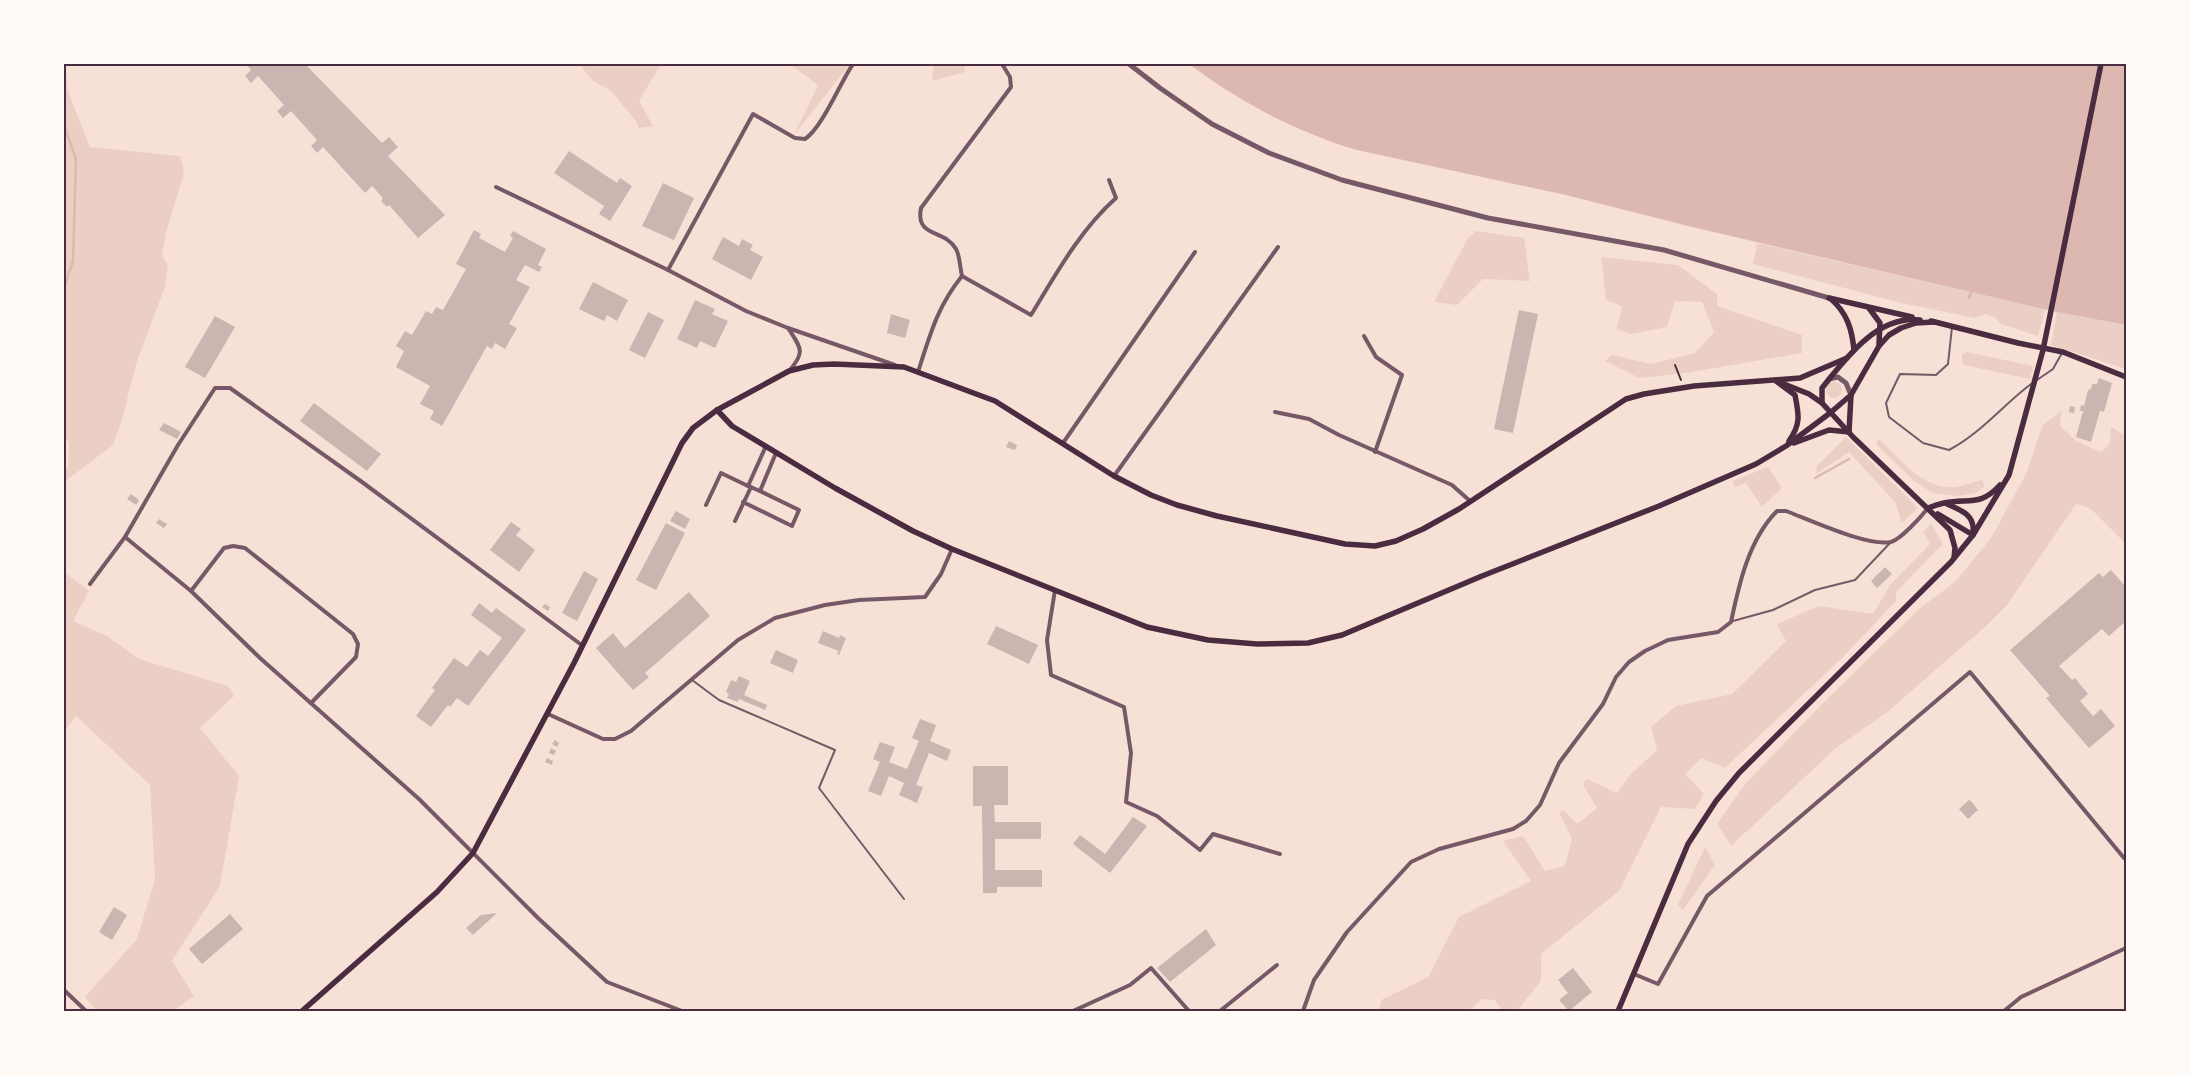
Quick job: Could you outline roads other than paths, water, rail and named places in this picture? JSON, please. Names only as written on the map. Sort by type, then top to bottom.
[{"type":"main road","points":[[1618,1011],[1688,844],[1716,802],[1746,766],[1954,559],[1973,535],[2008,475],[2043,350],[2101,64]]},
{"type":"main road","points":[[1829,298],[2063,352],[2126,377]]},
{"type":"main road","points":[[1829,298],[1841,308],[1847,318],[1853,337],[1854,350]]},
{"type":"main road","points":[[1869,308],[1880,323],[1879,346]]},
{"type":"main road","points":[[1822,403],[1822,388],[1829,379],[1854,350],[1880,330],[1910,319],[1934,322]]},
{"type":"main road","points":[[717,410],[732,426],[835,488],[913,531],[952,549],[1147,627],[1208,640],[1257,644],[1308,642],[1342,635],[1482,576],[1659,506],[1756,464],[1786,446],[1830,413],[1850,395],[1879,346],[1889,335],[1916,323],[1934,322]]},
{"type":"main road","points":[[302,1011],[437,892],[472,852],[548,714],[682,443],[693,428],[717,410],[789,371],[812,365],[834,364],[904,367],[995,401],[1114,476],[1151,495],[1177,505],[1226,518],[1355,545],[1375,546],[1396,541],[1423,529],[1470,501],[1626,399],[1644,394],[1694,386],[1800,378],[1847,358]]},
{"type":"main road","points":[[1776,381],[1809,394],[1822,403],[1849,432],[1928,508],[1950,530],[1955,548],[1954,559]]},
{"type":"main road","points":[[1776,381],[1795,395],[1798,409],[1798,428],[1786,446]]},
{"type":"main road","points":[[1849,432],[1850,395]]},
{"type":"main road","points":[[1786,446],[1829,430],[1849,432]]},
{"type":"main road","points":[[1928,508],[1944,503],[1977,501],[1990,495],[2008,475]]},
{"type":"main road","points":[[1944,503],[1967,513],[1974,524],[1973,535]]},
{"type":"main road","points":[[1928,508],[1973,535]]},
{"type":"street","points":[[668,270],[753,114],[795,138],[804,139],[815,130],[853,64]]},
{"type":"street","points":[[1002,64],[1010,77],[1011,87],[922,208],[919,218],[923,226],[946,239],[956,249],[962,276],[1031,315],[1069,253],[1108,205],[1116,198],[1109,180]]},
{"type":"street","points":[[1129,64],[1212,124],[1269,153],[1342,180],[1488,218],[1664,250],[1829,298]]},
{"type":"street","points":[[496,187],[668,270],[746,311],[788,328],[904,367]]},
{"type":"street","points":[[1114,476],[1278,247]]},
{"type":"street","points":[[1063,443],[1195,252]]},
{"type":"street","points":[[918,372],[934,320],[947,294],[962,276]]},
{"type":"street","points":[[788,328],[801,349],[800,359],[789,371]]},
{"type":"street","points":[[1364,336],[1376,358],[1402,376],[1375,452]]},
{"type":"street","points":[[1829,379],[1838,376],[1846,383],[1850,395]]},
{"type":"street","points":[[90,584],[125,536],[178,445],[197,419],[215,388],[230,388],[362,482],[583,646]]},
{"type":"street","points":[[1275,412],[1309,419],[1375,452],[1452,485],[1470,501]]},
{"type":"street","points":[[735,521],[766,446]]},
{"type":"street","points":[[760,491],[776,453]]},
{"type":"street","points":[[706,505],[721,473],[799,510],[792,526],[743,502]]},
{"type":"street","points":[[1303,1011],[1314,980],[1347,932],[1411,862],[1439,849],[1513,829],[1526,821],[1540,805],[1559,763],[1603,704],[1616,678],[1629,662],[1645,651],[1668,640],[1718,632],[1731,622],[1739,586],[1758,536],[1777,511],[1786,511],[1873,542],[1892,542],[1919,520],[1928,508]]},
{"type":"street","points":[[125,536],[191,591],[260,658],[419,799],[607,982],[682,1011]]},
{"type":"street","points":[[191,591],[224,548],[233,546],[245,548],[353,634],[358,644],[356,657],[311,703]]},
{"type":"street","points":[[548,714],[597,738],[615,739],[630,731],[738,640],[775,618],[825,605],[859,600],[926,597],[941,574],[952,549]]},
{"type":"street","points":[[1055,590],[1047,640],[1051,675],[1124,707],[1131,753],[1126,802],[1157,816],[1200,850],[1213,834],[1280,854]]},
{"type":"street","points":[[1634,974],[1658,984],[1707,896],[1970,672],[2124,858],[2126,855]]},
{"type":"street","points":[[2004,1011],[2021,997],[2126,948]]},
{"type":"street","points":[[1220,1011],[1277,965]]},
{"type":"street","points":[[1073,1011],[1130,985],[1151,968],[1189,1011]]},
{"type":"street","points":[[64,990],[86,1011]]},
{"type":"lane","points":[[1952,327],[1948,364],[1936,375],[1900,374],[1886,403],[1889,417],[1923,443],[1949,450],[1967,441],[2013,397],[2052,369],[2063,352]]},
{"type":"lane","points":[[1731,622],[1773,610],[1815,590],[1854,580],[1892,542]]},
{"type":"lane","points":[[692,680],[719,700],[835,750],[819,788],[904,899]]},
{"type":"waterway","points":[[64,125],[76,159],[73,261],[64,288]]},
{"type":"waterway","points":[[1969,298],[1972,290]]},
{"type":"waterway","points":[[1815,478],[1849,459]]}]
